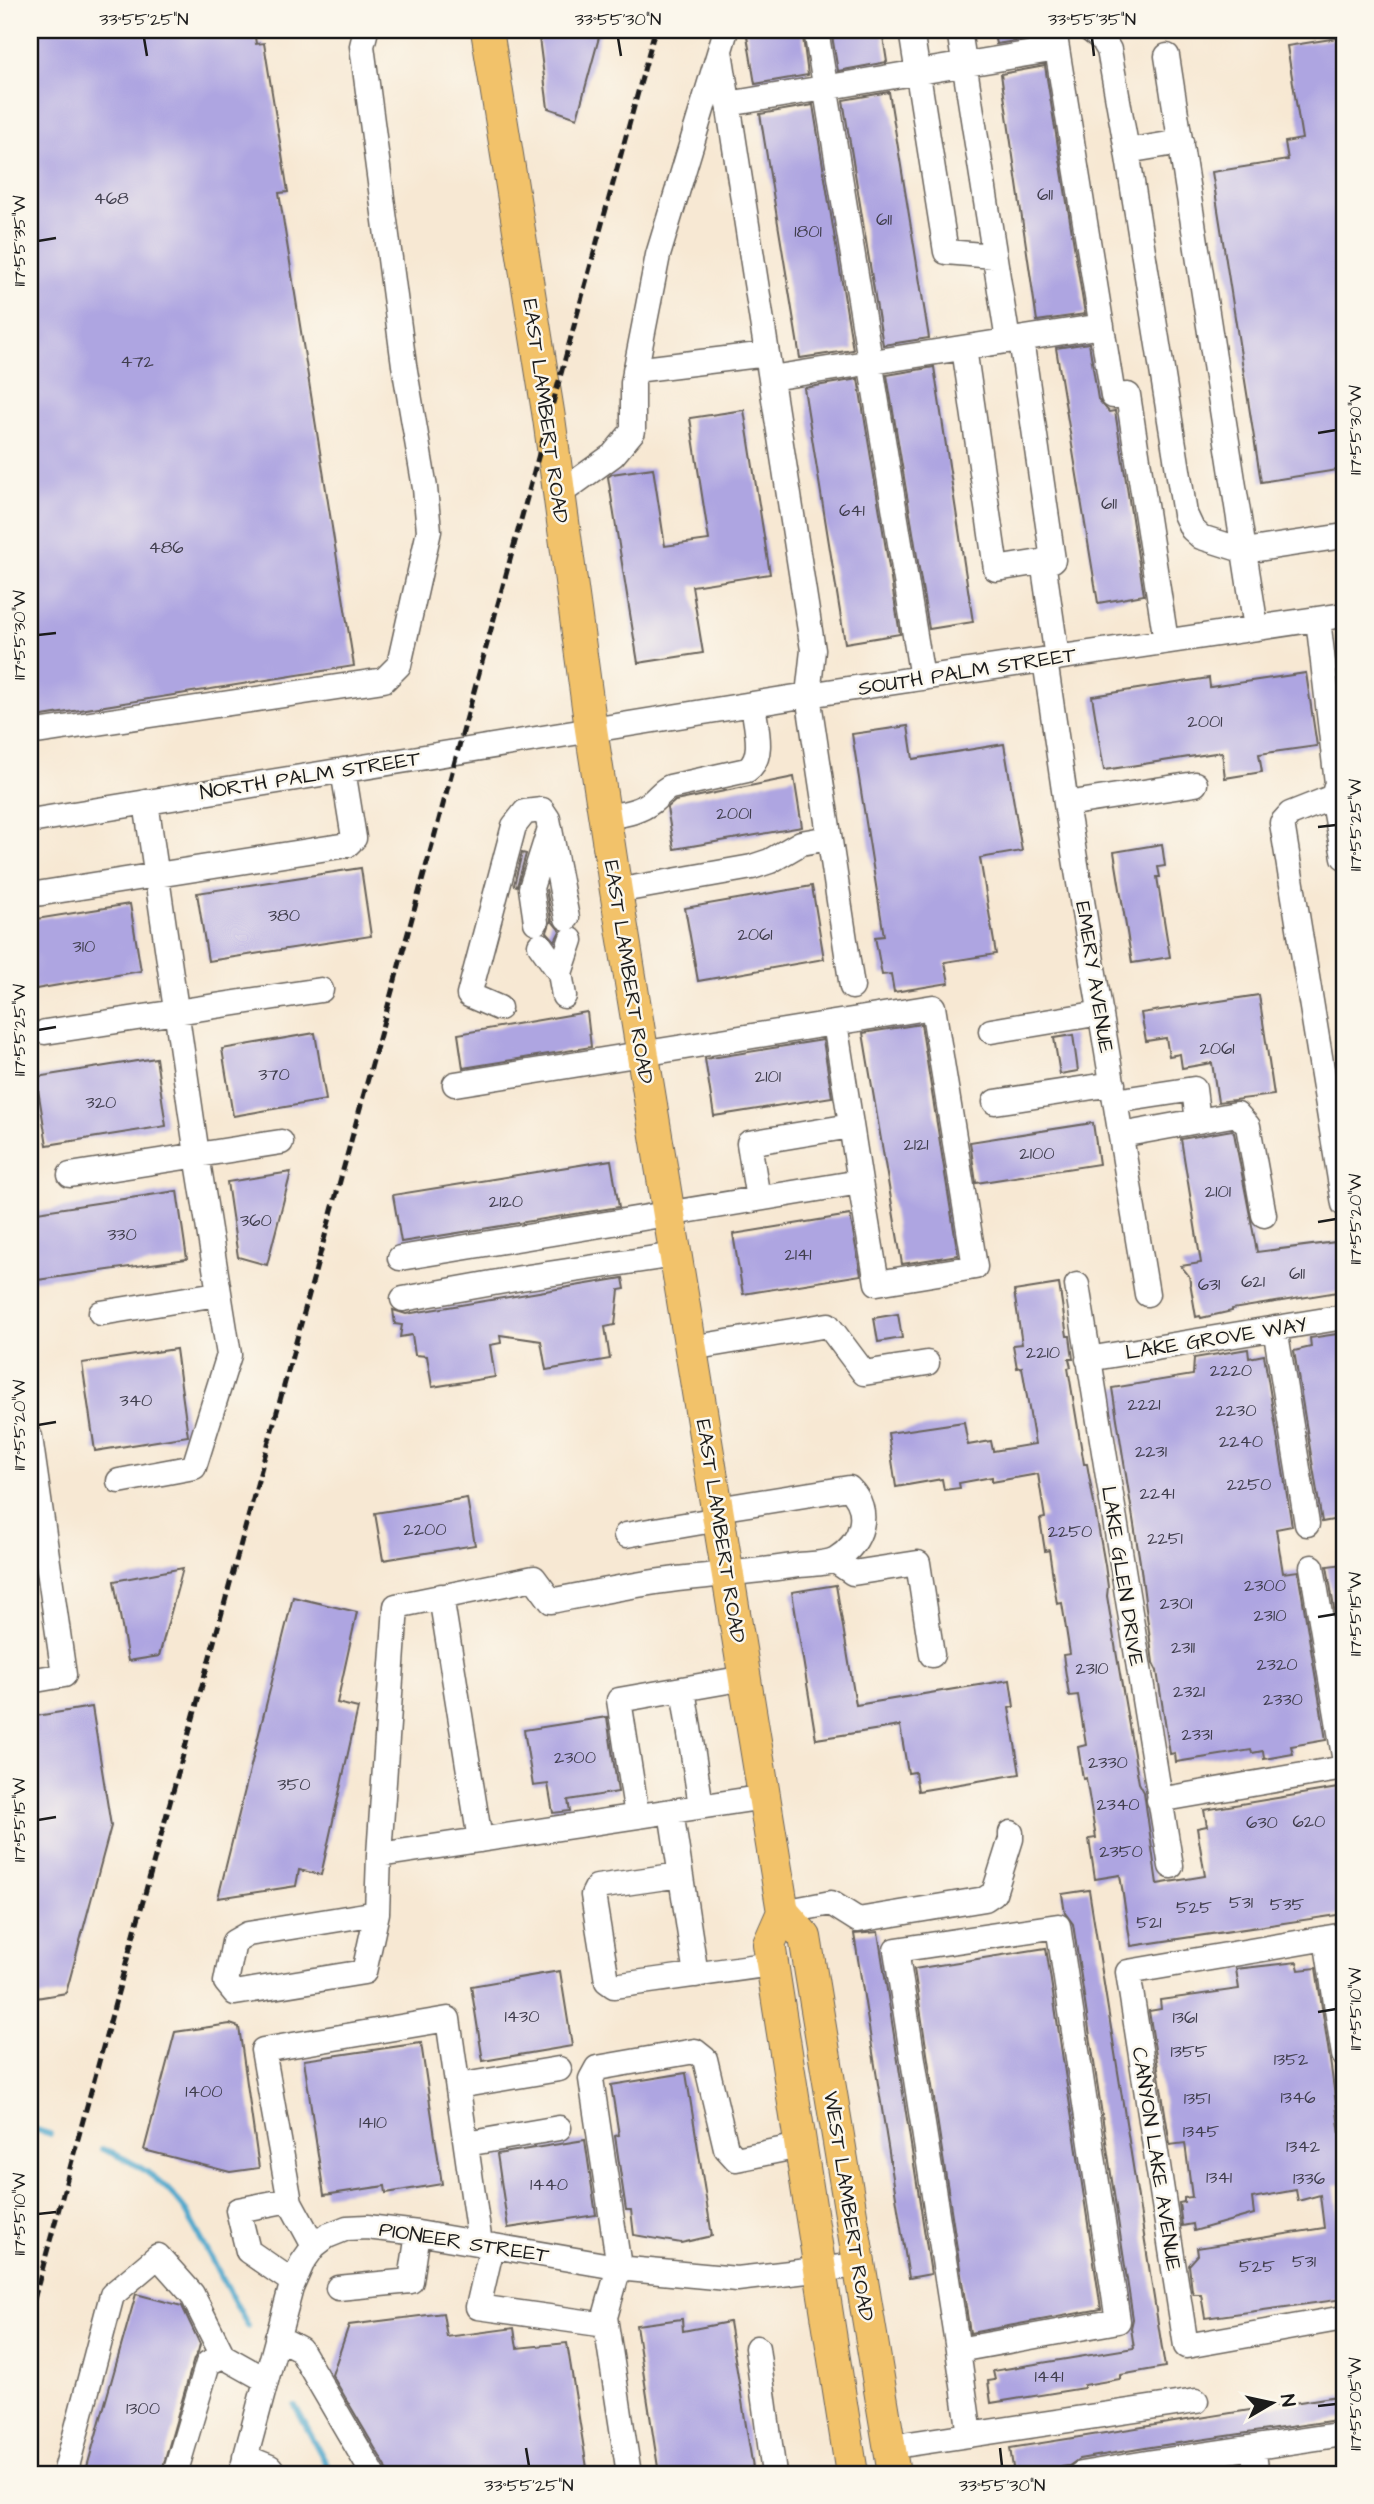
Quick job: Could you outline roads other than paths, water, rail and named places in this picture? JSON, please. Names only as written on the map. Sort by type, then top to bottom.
[{"type":"main road","name":"EAST LAMBERT ROAD","points":[[487,30],[559,494],[604,817],[783,1912]]},
{"type":"main road","name":"WEST LAMBERT ROAD","points":[[783,1912],[805,1937],[891,2460]]},
{"type":"main road","points":[[771,1954],[783,1912]]},
{"type":"main road","name":"WEST LAMBERT ROAD","points":[[771,1954],[852,2474]]},
{"type":"street","points":[[30,733],[384,680],[399,666],[429,531],[362,46],[366,30]]},
{"type":"street","points":[[816,30],[922,678]]},
{"type":"street","points":[[911,30],[946,252],[994,256]]},
{"type":"street","points":[[959,30],[994,256],[1014,340],[1053,560],[996,569],[964,348]]},
{"type":"street","points":[[1090,30],[1103,40],[1109,50],[1185,514],[1192,529],[1202,537],[1245,551],[1344,536]]},
{"type":"street","points":[[728,104],[964,64],[1055,39],[1113,396],[1128,395],[1166,641]]},
{"type":"street","points":[[559,494],[613,455],[633,431],[633,383],[658,255],[723,40]]},
{"type":"street","points":[[723,40],[728,104],[813,650],[808,695],[852,986]]},
{"type":"street","points":[[1167,56],[1256,628]]},
{"type":"street","points":[[1127,150],[1181,142]]},
{"type":"street","points":[[771,378],[1102,326]]},
{"type":"street","points":[[635,370],[767,354]]},
{"type":"street","name":"EMERY AVENUE","points":[[1043,561],[1066,804],[1147,1294]]},
{"type":"street","name":"SOUTH PALM STREET","points":[[591,729],[1344,615]]},
{"type":"street","points":[[1318,619],[1337,783],[1334,797],[1344,858]]},
{"type":"street","points":[[604,817],[632,813],[670,787],[747,770],[754,765],[758,754],[753,704]]},
{"type":"street","name":"NORTH PALM STREET","points":[[30,821],[591,729]]},
{"type":"street","points":[[30,895],[347,845],[354,838],[344,770]]},
{"type":"street","points":[[1066,804],[1195,784]]},
{"type":"street","points":[[1334,797],[1290,814],[1282,823],[1344,1204]]},
{"type":"street","points":[[119,1481],[194,1467],[229,1355],[175,1011],[146,802]]},
{"type":"street","points":[[499,1008],[469,995],[514,826],[525,812],[542,810],[550,828],[569,929],[562,984],[538,933],[531,888],[550,828]]},
{"type":"street","points":[[616,891],[752,867],[770,861],[801,843],[829,838]]},
{"type":"street","points":[[45,1032],[321,990]]},
{"type":"street","points":[[455,1084],[933,1007],[975,1267],[877,1283],[835,1023]]},
{"type":"street","points":[[991,1031],[1101,1013]]},
{"type":"street","points":[[995,1102],[1114,1092],[1194,1089],[1198,1121]]},
{"type":"street","points":[[1121,1135],[1237,1114],[1248,1126],[1264,1215]]},
{"type":"street","points":[[758,1199],[749,1143],[851,1126]]},
{"type":"street","points":[[71,1175],[281,1142]]},
{"type":"street","points":[[400,1258],[860,1182]]},
{"type":"street","points":[[403,1299],[675,1255]]},
{"type":"street","name":"LAKE GLEN DRIVE","points":[[1077,1285],[1171,1866]]},
{"type":"street","points":[[100,1313],[218,1294]]},
{"type":"street","name":"LAKE GROVE WAY","points":[[1088,1359],[1344,1317]]},
{"type":"street","points":[[691,1348],[828,1325],[864,1373],[927,1363]]},
{"type":"street","points":[[1275,1328],[1307,1524]]},
{"type":"street","points":[[30,1437],[64,1675],[30,1681]]},
{"type":"street","points":[[377,1913],[248,1934],[234,1942],[226,1982],[235,1993],[364,1972],[377,1913],[396,1606],[534,1578],[551,1601],[675,1580],[834,1560],[857,1540],[863,1526],[862,1510],[856,1494],[849,1488],[626,1535]]},
{"type":"street","points":[[834,1560],[853,1573],[918,1563],[932,1655]]},
{"type":"street","points":[[1312,1567],[1344,1756]]},
{"type":"street","points":[[441,1597],[480,1840]]},
{"type":"street","points":[[637,1816],[619,1700],[745,1678]]},
{"type":"street","points":[[683,1689],[701,1806]]},
{"type":"street","points":[[1160,1800],[1344,1768]]},
{"type":"street","points":[[379,1855],[765,1797]]},
{"type":"street","points":[[671,1811],[696,1975]]},
{"type":"street","points":[[783,1912],[831,1903],[858,1920],[985,1899],[994,1893],[1011,1833]]},
{"type":"street","points":[[680,1875],[597,1887],[593,1895],[607,1981],[614,1986],[696,1975],[771,1954]]},
{"type":"street","points":[[958,2350],[1118,2321],[1058,1926],[896,1950],[970,2435]]},
{"type":"street","points":[[1335,1937],[1344,2055]]},
{"type":"street","name":"CANYON LAKE AVENUE","points":[[1335,1937],[1128,1972],[1186,2346],[1344,2318]]},
{"type":"street","points":[[314,2246],[289,2200],[263,2050],[448,2019],[466,2144],[486,2245],[478,2307],[606,2325]]},
{"type":"street","points":[[629,2474],[605,2317],[619,2267],[591,2080],[597,2068],[695,2051],[705,2059],[726,2148],[736,2158],[800,2146]]},
{"type":"street","points":[[458,2086],[559,2068]]},
{"type":"street","points":[[466,2144],[559,2128]]},
{"type":"street","points":[[289,2200],[238,2210],[248,2251],[293,2282]]},
{"type":"street","name":"PIONEER STREET","points":[[243,2466],[293,2282],[314,2246],[327,2236],[347,2228],[367,2227],[418,2233],[619,2267],[737,2279],[859,2265]]},
{"type":"street","points":[[338,2288],[411,2281],[418,2233]]},
{"type":"street","points":[[65,2474],[112,2295],[158,2256],[192,2294],[223,2356],[266,2380]]},
{"type":"street","points":[[277,2337],[300,2349],[373,2474]]},
{"type":"street","points":[[757,2348],[774,2474]]},
{"type":"street","points":[[175,2474],[208,2363],[223,2356]]},
{"type":"street","points":[[891,2460],[970,2435],[1196,2401]]},
{"type":"street","points":[[1081,2474],[1154,2468],[1253,2448],[1344,2434]]},
{"type":"street","points":[[1253,2448],[1257,2474]]},
{"type":"street","points":[[243,2466],[270,2467],[275,2474]]},
{"type":"waterway","points":[[30,2128],[50,2134]]},
{"type":"waterway","points":[[102,2149],[148,2172],[176,2198],[248,2326]]},
{"type":"waterway","points":[[295,2406],[332,2474]]},
{"type":"railway","points":[[30,2314],[655,30]]}]
